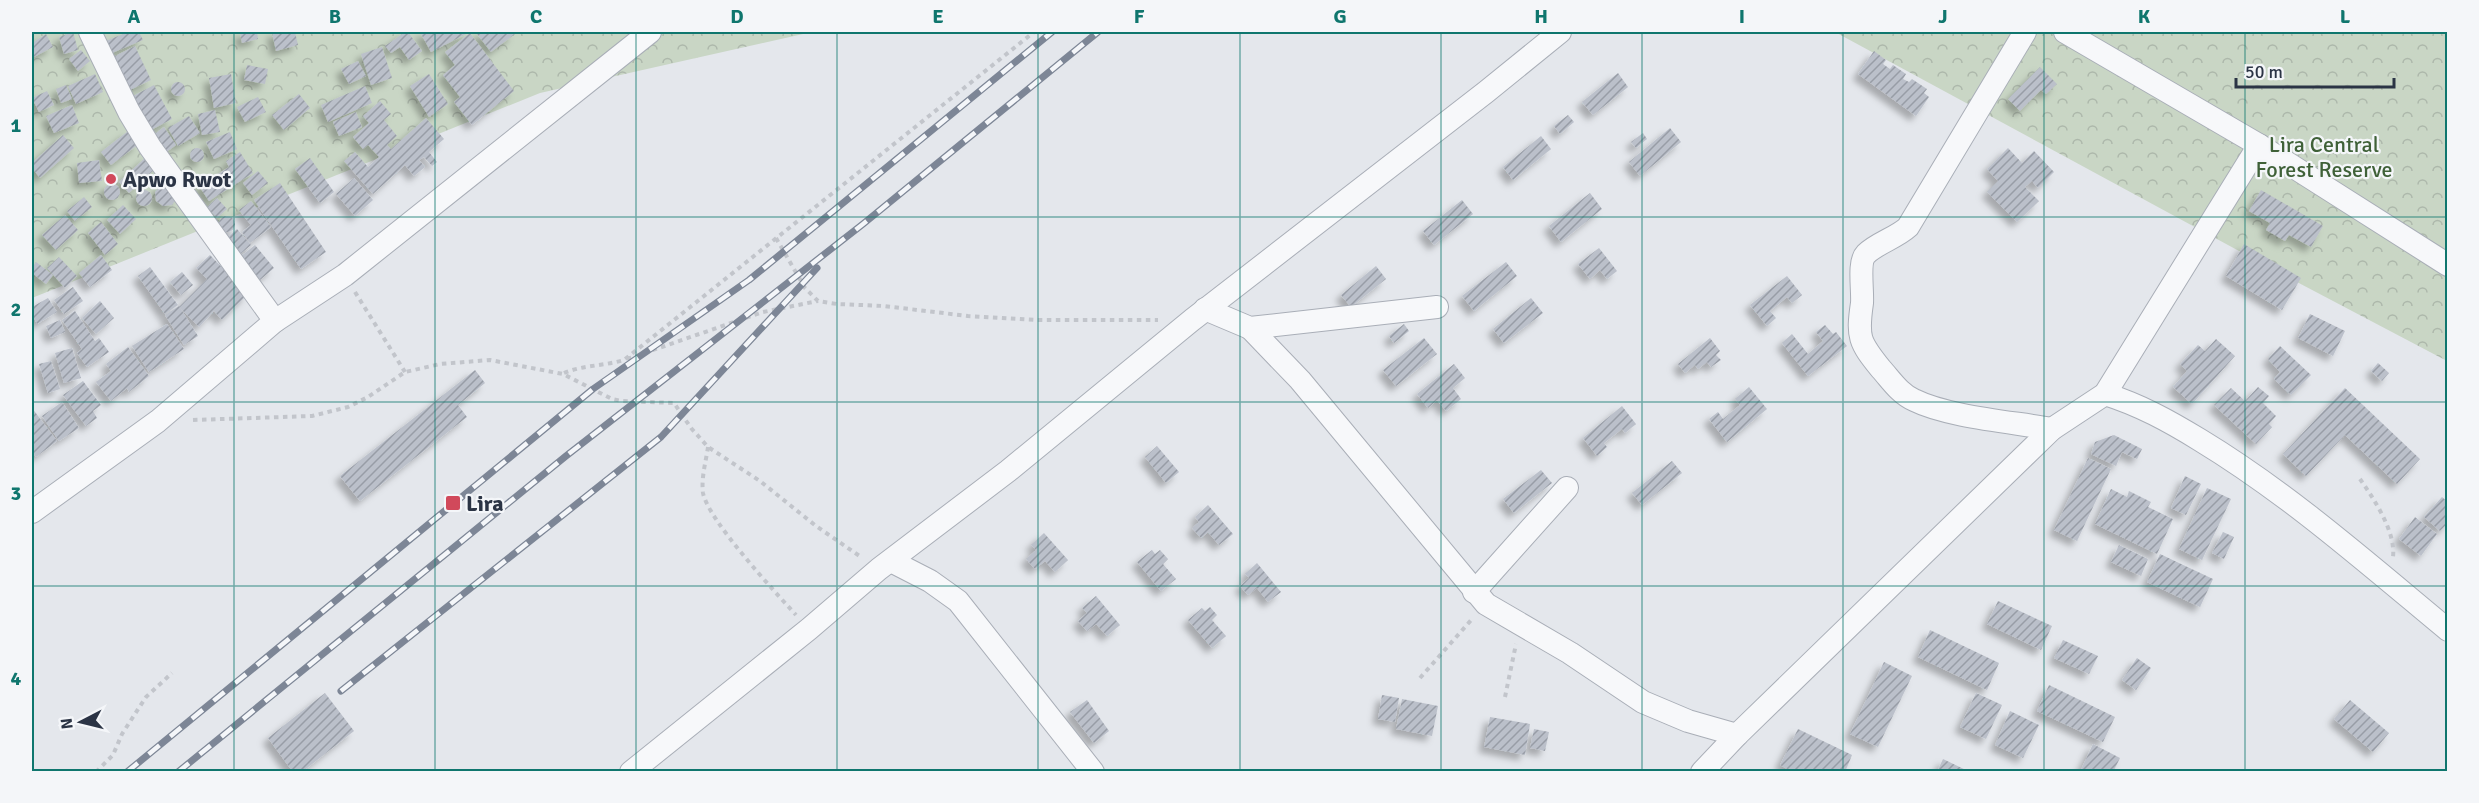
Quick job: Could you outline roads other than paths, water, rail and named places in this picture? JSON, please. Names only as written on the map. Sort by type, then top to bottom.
[{"type":"street","points":[[90,32],[129,112],[150,147],[275,321]]},
{"type":"street","points":[[32,512],[158,421],[275,321],[345,275],[650,32]]},
{"type":"street","points":[[632,771],[885,565],[1008,471],[1199,315],[1560,32]]},
{"type":"street","points":[[2025,32],[1908,227],[1866,254],[1862,260],[1860,335],[1863,347],[1898,389],[1912,400],[1953,412],[2052,429]]},
{"type":"street","points":[[2065,32],[2259,145],[2448,265]]},
{"type":"street","points":[[1702,771],[2052,429],[2105,394],[2259,145]]},
{"type":"street","points":[[1199,315],[1250,328],[1437,307]]},
{"type":"street","points":[[1250,328],[1300,380],[1480,598],[1520,625],[1570,653],[1642,702],[1688,721],[1737,735]]},
{"type":"street","points":[[2105,394],[2150,410],[2220,452],[2287,498],[2448,630]]},
{"type":"street","points":[[1480,598],[1567,488]]},
{"type":"street","points":[[885,565],[930,581],[958,601],[1093,771]]},
{"type":"railway","points":[[127,772],[593,389],[749,280],[1052,32]]},
{"type":"railway","points":[[178,772],[566,456],[863,224],[1098,32]]},
{"type":"railway","points":[[341,691],[661,437],[817,268]]},
{"type":"place","name":"Apwo Rwot","points":[[111,179]]},
{"type":"place","name":"Lira","points":[[453,503]]},
{"type":"park label","name":"Lira Central Forest Reserve","points":[[2324,156]]}]
